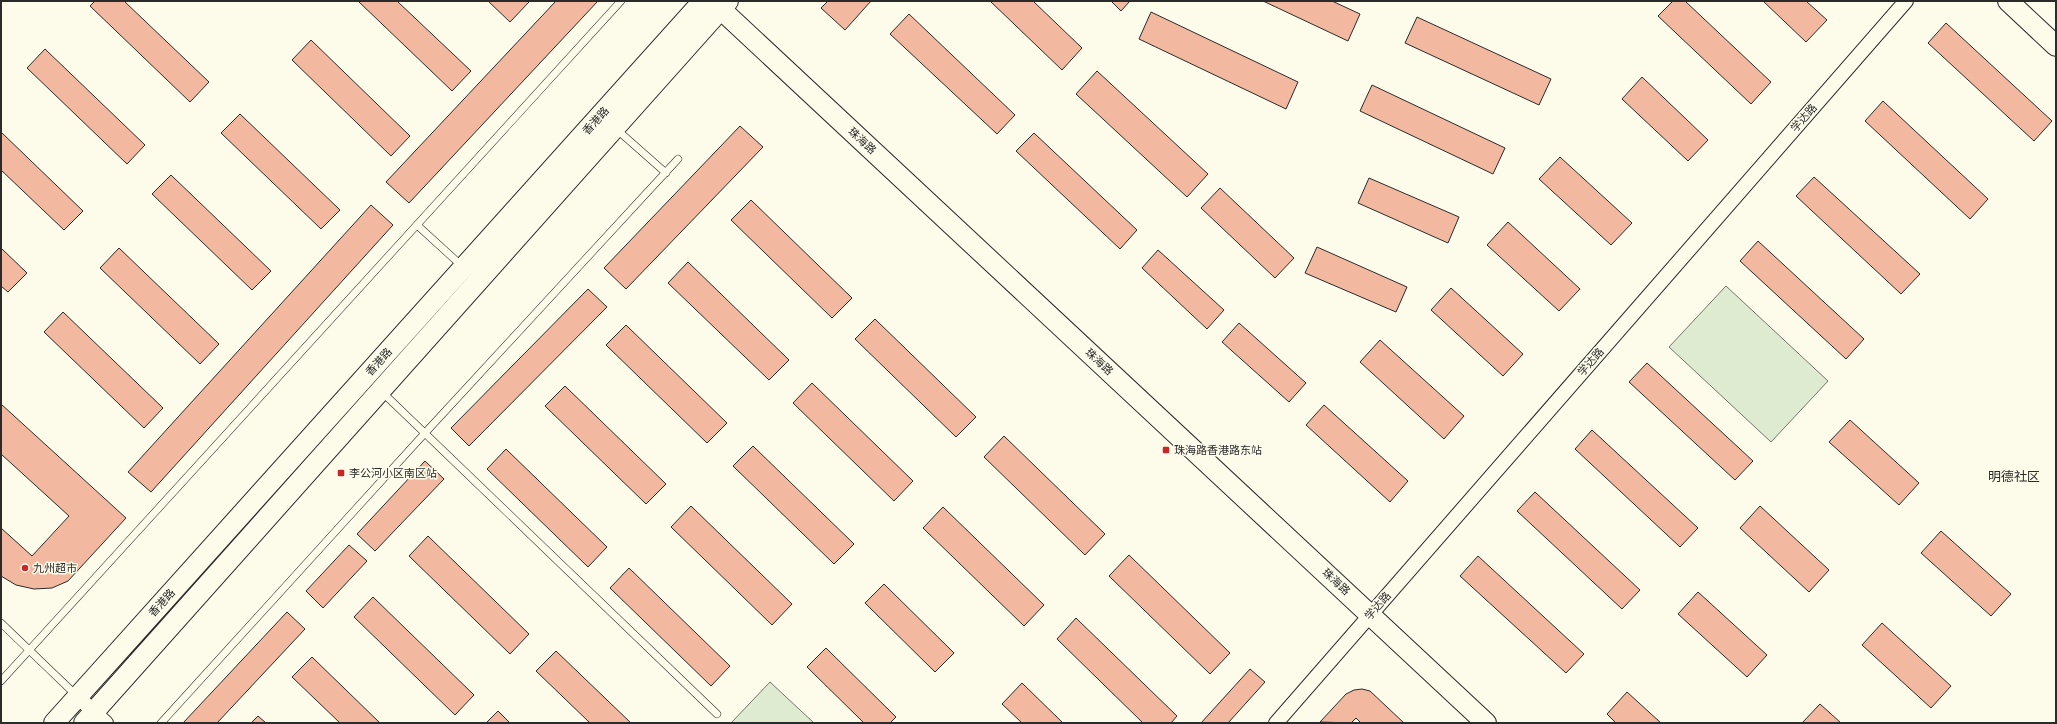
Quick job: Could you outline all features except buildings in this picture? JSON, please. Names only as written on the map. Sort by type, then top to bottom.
[{"type":"main road","points":[[2008,1],[2056,46]]},
{"type":"main road","name":"珠海路","points":[[716,3],[1486,723]]},
{"type":"main road","name":"香港路","points":[[95,719],[380,391],[615,128],[716,3]]},
{"type":"main road","name":"香港路","points":[[54,723],[464,268],[716,3]]},
{"type":"street","name":"学达路","points":[[1276,723],[1906,1]]},
{"type":"street","points":[[78,697],[95,719]]},
{"type":"lane","points":[[1,681],[621,1]]},
{"type":"lane","points":[[615,128],[666,173]]},
{"type":"lane","points":[[161,723],[425,433],[678,159]]},
{"type":"lane","points":[[417,225],[464,268]]},
{"type":"lane","points":[[380,391],[717,714]]},
{"type":"lane","points":[[1,623],[78,697]]},
{"type":"green space","points":[[1726,286],[1828,381],[1771,442],[1669,347]]},
{"type":"green space","points":[[770,682],[814,723],[731,723]]},
{"type":"place","name":"珠海路香港路东站","points":[[1166,450]]},
{"type":"place","name":"李公河小区南区站","points":[[341,473]]},
{"type":"place","name":"九州超市","points":[[25,568]]},
{"type":"district","name":"明德社区","points":[[2014,476]]}]
